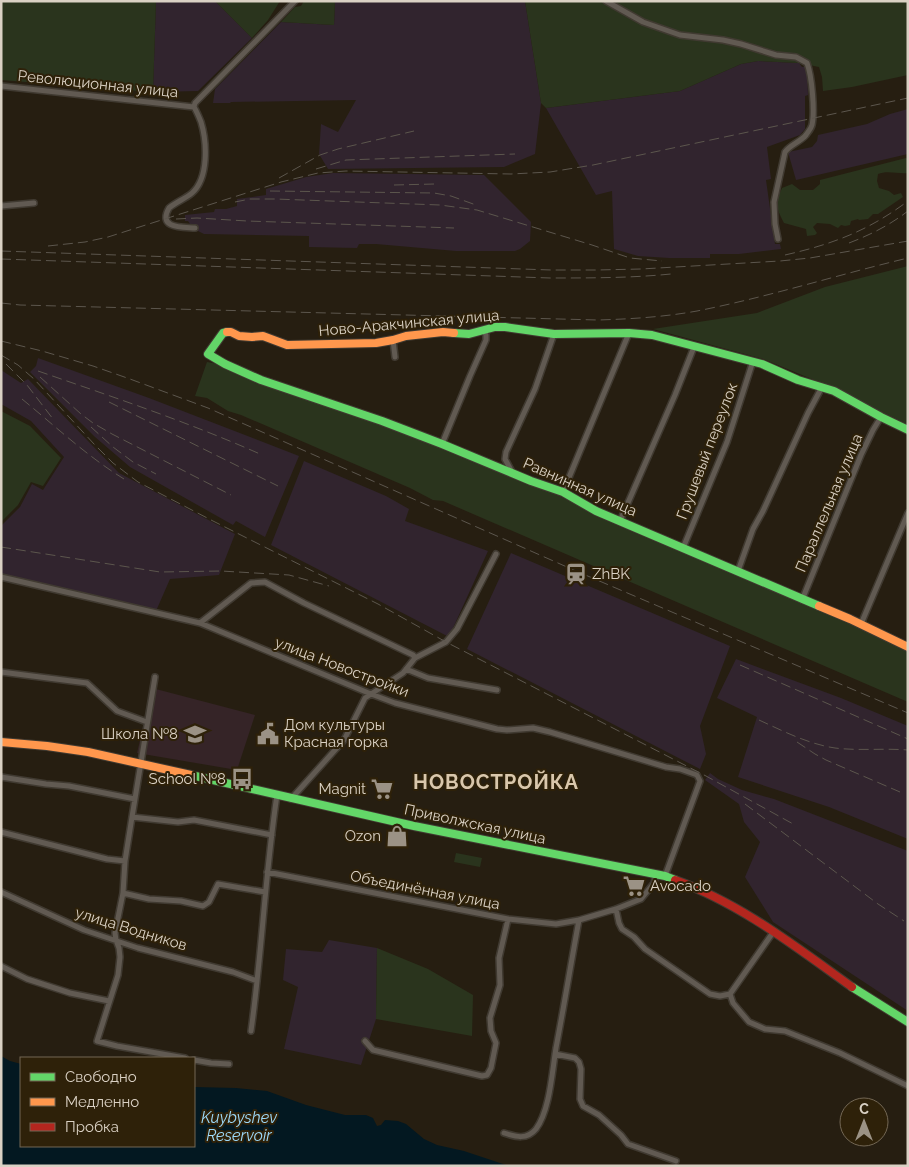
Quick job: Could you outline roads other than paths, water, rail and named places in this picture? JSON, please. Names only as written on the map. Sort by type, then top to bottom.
[{"type":"street","name":"Революционная улица","points":[[1,86],[194,107],[195,103],[216,84],[295,1]]},
{"type":"street","points":[[606,1],[643,22],[680,35],[723,40],[776,55],[796,57],[807,63],[810,72],[812,95],[812,126],[804,138],[785,152],[774,202],[778,239]]},
{"type":"street","points":[[194,107],[202,127],[206,153],[203,177],[192,193],[169,208],[166,219],[174,227],[195,228]]},
{"type":"street","points":[[1,206],[34,203]]},
{"type":"street","name":"Ново-Аракчинская улица","points":[[208,354],[223,333],[227,332],[239,336],[263,336],[287,345],[366,343],[443,332],[469,334],[495,327],[554,334],[629,333],[652,335],[762,364],[798,380],[834,391],[908,430]]},
{"type":"street","points":[[442,444],[486,340],[484,331]]},
{"type":"street","points":[[563,492],[629,333]]},
{"type":"street","points":[[512,472],[505,459],[506,452],[535,388],[554,334]]},
{"type":"street","points":[[393,340],[394,357]]},
{"type":"street","points":[[620,521],[694,347]]},
{"type":"street","name":"Равнинная улица","points":[[208,354],[261,380],[382,421],[563,492],[596,511],[861,624],[908,647]]},
{"type":"street","name":"Грушевый переулок","points":[[683,548],[727,442],[753,362]]},
{"type":"street","points":[[738,571],[753,530],[808,413],[822,388]]},
{"type":"street","name":"Параллельная улица","points":[[802,600],[861,455],[881,417]]},
{"type":"street","points":[[861,624],[908,513]]},
{"type":"street","points":[[291,799],[344,740],[365,698],[402,673],[415,658],[446,642],[457,629],[496,554]]},
{"type":"street","name":"улица Новостройки","points":[[1,577],[200,623],[395,703],[498,729],[533,728],[550,732],[697,775],[700,781],[664,876]]},
{"type":"street","points":[[200,623],[251,583],[265,582],[415,658]]},
{"type":"street","points":[[406,669],[428,678],[497,690]]},
{"type":"street","points":[[1,672],[87,683],[117,711],[147,722]]},
{"type":"street","points":[[155,677],[125,861],[123,893],[115,933],[120,957],[118,975],[97,1041],[179,1057]]},
{"type":"street","name":"Приволжская улица","points":[[1,742],[88,752],[277,796],[664,876],[690,885],[739,910],[774,931],[857,990],[908,1022]]},
{"type":"street","points":[[1,777],[69,786],[135,799]]},
{"type":"street","points":[[251,1031],[267,872],[277,796]]},
{"type":"street","points":[[132,817],[178,822],[194,820],[272,835]]},
{"type":"street","points":[[1,832],[107,859],[125,861]]},
{"type":"street","name":"Объединённая улица","points":[[267,872],[508,919],[556,924],[616,909],[640,899],[654,883],[656,874]]},
{"type":"street","points":[[123,893],[149,899],[181,901],[203,906],[209,902],[218,884],[265,892]]},
{"type":"street","name":"улица Водников","points":[[1,892],[84,930],[138,948],[233,972],[257,981]]},
{"type":"street","points":[[616,909],[622,929],[645,949],[710,994],[720,996],[730,994],[774,931]]},
{"type":"street","points":[[365,1041],[372,1050],[482,1076],[487,1075],[491,1068],[496,1042],[491,1031],[490,1018],[500,984],[499,958],[508,919]]},
{"type":"street","points":[[504,1133],[513,1136],[528,1136],[540,1122],[549,1097],[578,920]]},
{"type":"street","points":[[1,966],[27,979],[70,993],[109,1001]]},
{"type":"street","points":[[730,994],[733,1003],[749,1022],[765,1029],[785,1031],[840,1053],[908,1086]]},
{"type":"street","points":[[555,1054],[575,1058],[580,1062],[580,1100],[583,1106],[600,1115],[628,1144],[676,1161]]},
{"type":"street","points":[[195,1060],[229,1064]]},
{"type":"water","name":"Kuybyshev Reservoir","points":[[1,1056],[20,1064],[20,1147],[195,1147],[195,1087],[236,1088],[267,1091],[306,1105],[345,1115],[366,1115],[373,1118],[377,1126],[381,1125],[385,1120],[398,1121],[406,1124],[424,1139],[437,1145],[464,1151],[509,1166],[1,1166]]},
{"type":"railway","points":[[48,246],[85,242],[108,237],[281,182],[318,173],[346,171],[511,174],[550,172],[593,165],[908,98]]},
{"type":"railway","points":[[279,178],[320,155],[414,131]]},
{"type":"railway","points":[[316,169],[346,160],[515,154]]},
{"type":"railway","points":[[394,185],[435,184]]},
{"type":"railway","points":[[270,191],[434,193],[451,196],[476,205]]},
{"type":"railway","points":[[235,202],[250,199],[275,199],[440,205],[477,210],[630,258],[662,261]]},
{"type":"railway","points":[[785,255],[819,246],[849,235],[879,221],[908,201]]},
{"type":"railway","points":[[849,243],[880,229],[908,211]]},
{"type":"railway","points":[[176,219],[197,218],[454,228]]},
{"type":"railway","points":[[1,251],[597,270],[780,261],[810,258],[908,241]]},
{"type":"railway","points":[[1,303],[598,320],[623,319],[697,311],[776,293],[908,258]]},
{"type":"railway","points":[[1,259],[550,278],[596,278],[671,274]]},
{"type":"railway","points":[[1,341],[93,366],[208,408],[576,571],[908,713]]},
{"type":"railway","points":[[1,355],[18,365],[34,379],[113,463],[138,482],[378,604],[446,642],[706,776],[795,825]]},
{"type":"railway","points":[[6,364],[27,385],[53,419]]},
{"type":"railway","points":[[38,371],[122,400],[260,454]]},
{"type":"railway","points":[[40,377],[93,423],[231,495]]},
{"type":"railway","points":[[22,399],[85,451],[124,479]]},
{"type":"railway","points":[[109,402],[278,486]]},
{"type":"railway","points":[[91,427],[133,462],[156,474]]},
{"type":"railway","points":[[1,547],[160,572],[221,571],[289,575],[329,586]]},
{"type":"railway","points":[[740,665],[908,739]]},
{"type":"railway","points":[[759,720],[796,737],[825,746],[853,749],[908,750]]},
{"type":"railway","points":[[797,742],[826,760],[900,792]]},
{"type":"railway","points":[[745,804],[878,904],[904,921]]},
{"type":"place","name":"ZhBK","points":[[576,574]]},
{"type":"place","name":"Школа №8","points":[[195,734]]},
{"type":"place","name":"Дом культуры Красная горка","points":[[268,734]]},
{"type":"place","name":"School №8","points":[[242,779]]},
{"type":"place","name":"Magnit","points":[[382,789]]},
{"type":"place","name":"Ozon","points":[[397,836]]},
{"type":"place","name":"Avocado","points":[[634,886]]},
{"type":"district","name":"НОВОСТРОЙКА","points":[[496,782]]}]
